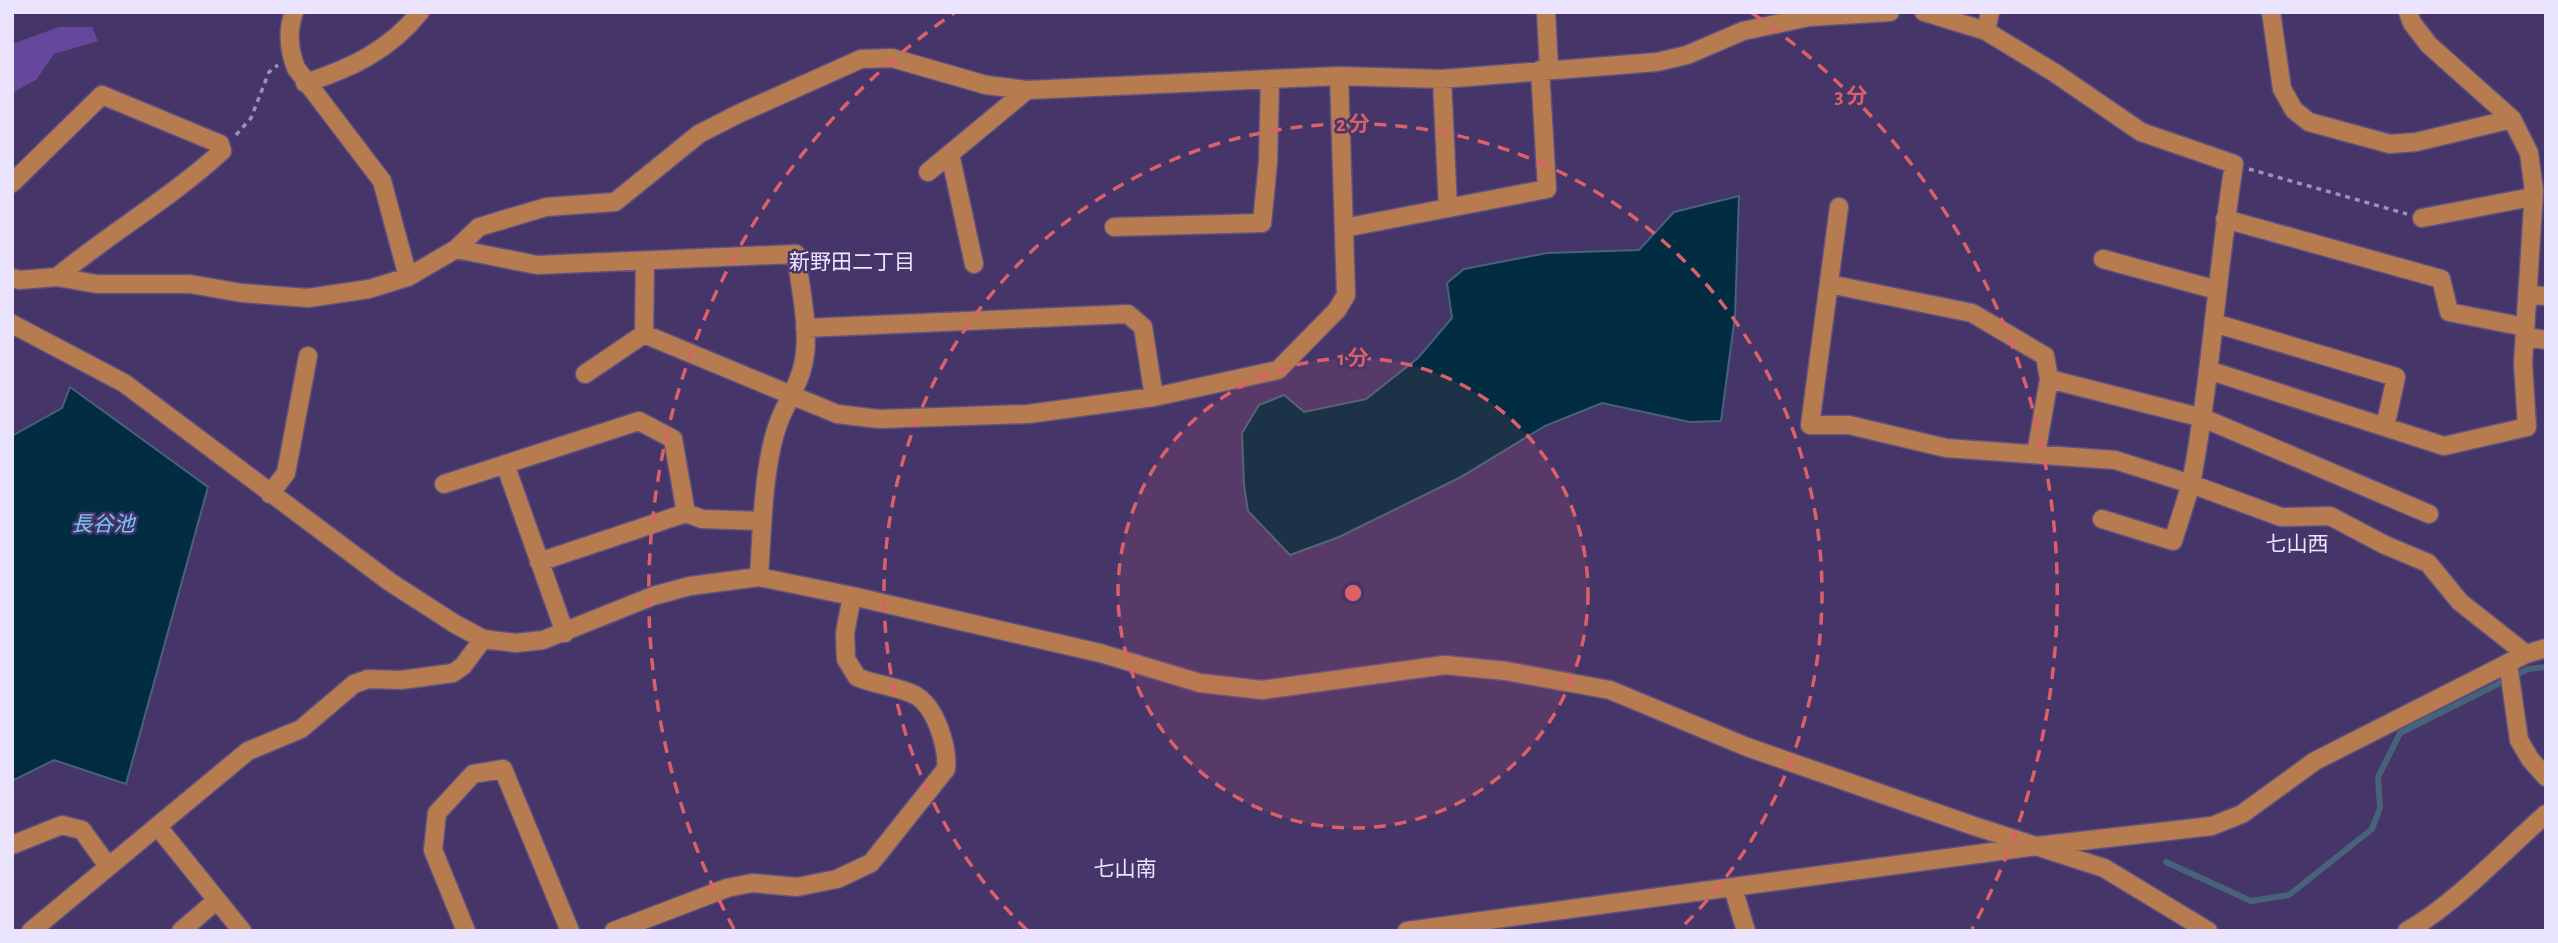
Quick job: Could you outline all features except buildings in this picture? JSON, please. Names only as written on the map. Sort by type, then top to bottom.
[{"type":"street","points":[[294,12],[289,26],[291,55],[305,82],[382,181],[408,277]]},
{"type":"street","points":[[305,82],[340,72],[381,50],[420,12]]},
{"type":"street","points":[[1344,228],[1547,189],[1546,12]]},
{"type":"street","points":[[12,278],[20,280],[57,277],[97,284],[190,284],[242,293],[308,298],[369,289],[408,277],[456,249],[479,227],[546,207],[615,202],[699,134],[862,60],[892,58],[986,85],[1027,89],[1339,76],[1442,79],[1657,62],[1687,55],[1743,31],[1809,15],[1890,12]]},
{"type":"street","points":[[1924,12],[1986,31],[2055,73],[2141,132],[2234,164],[2225,219],[2203,418],[2190,484],[2172,541],[2102,519]]},
{"type":"street","points":[[1986,31],[1990,12]]},
{"type":"street","points":[[2271,12],[2282,89],[2294,110],[2309,122],[2390,144],[2416,142],[2512,119]]},
{"type":"street","points":[[2208,370],[2444,446],[2527,427],[2523,363],[2537,193],[2529,153],[2512,119],[2429,45],[2412,23],[2409,12]]},
{"type":"street","points":[[644,334],[837,414],[879,419],[1028,414],[1154,397],[1278,370],[1337,310],[1346,295],[1339,76]]},
{"type":"street","points":[[1114,227],[1262,223],[1268,162],[1270,79]]},
{"type":"street","points":[[1442,79],[1448,208]]},
{"type":"street","points":[[928,172],[1027,89]]},
{"type":"street","points":[[12,183],[102,95],[220,144],[222,151],[202,169],[96,245],[57,277]]},
{"type":"street","points":[[950,154],[974,264]]},
{"type":"street","points":[[2422,218],[2537,193]]},
{"type":"street","points":[[1839,207],[1810,425],[1849,425],[1946,448],[2115,460],[2281,517],[2330,516],[2385,545],[2428,563],[2460,602],[2526,654]]},
{"type":"street","points":[[2225,219],[2441,279],[2449,312],[2546,340]]},
{"type":"street","points":[[456,249],[537,265],[796,254],[804,328],[804,364],[793,396],[780,419],[771,453],[762,521],[759,578]]},
{"type":"street","points":[[2103,259],[2217,290]]},
{"type":"street","points":[[644,334],[645,261]]},
{"type":"street","points":[[1829,284],[1972,313],[2045,356],[2049,379],[2036,454]]},
{"type":"street","points":[[2527,295],[2546,296]]},
{"type":"street","points":[[804,328],[1128,314],[1143,327],[1154,397]]},
{"type":"street","points":[[2214,323],[2396,377],[2385,427]]},
{"type":"street","points":[[12,324],[124,383],[390,582],[454,624],[483,639],[516,643],[543,640],[653,596],[690,586],[759,578],[852,596],[1100,653],[1200,683],[1262,690],[1445,665],[1506,671],[1609,690],[1747,747],[2104,868],[2208,931]]},
{"type":"street","points":[[585,374],[644,334]]},
{"type":"street","points":[[270,494],[286,473],[308,356]]},
{"type":"street","points":[[2049,379],[2203,418],[2429,514]]},
{"type":"street","points":[[444,484],[639,421],[673,439],[685,513]]},
{"type":"street","points":[[505,464],[565,633]]},
{"type":"street","points":[[539,562],[685,513],[702,519],[762,521]]},
{"type":"street","points":[[614,931],[727,888],[752,883],[797,887],[837,878],[872,863],[946,769],[947,754],[940,732],[926,706],[915,695],[857,677],[846,659],[845,633],[852,596]]},
{"type":"street","points":[[31,931],[248,751],[300,729],[354,684],[368,679],[401,680],[453,673],[463,666],[483,639]]},
{"type":"street","points":[[1407,931],[2037,846],[2212,826],[2242,814],[2315,761],[2526,654],[2546,648]]},
{"type":"street","points":[[2508,663],[2519,740],[2530,759],[2546,777]]},
{"type":"street","points":[[467,931],[433,850],[437,813],[473,774],[503,769],[570,931]]},
{"type":"street","points":[[2407,931],[2460,891],[2546,814]]},
{"type":"street","points":[[12,845],[62,825],[82,831],[108,866]]},
{"type":"street","points":[[158,827],[242,931]]},
{"type":"street","points":[[1733,888],[1746,931]]},
{"type":"street","points":[[181,931],[217,900]]},
{"type":"path","points":[[222,151],[251,118],[269,72],[291,55]]},
{"type":"path","points":[[2234,164],[2422,218]]},
{"type":"shaded area","points":[[59,27],[92,27],[98,41],[54,54],[36,80],[12,93],[12,44]]},
{"type":"water","points":[[1739,196],[1735,316],[1721,421],[1690,422],[1602,403],[1545,426],[1459,478],[1339,537],[1290,555],[1248,511],[1242,433],[1259,405],[1284,395],[1304,412],[1366,399],[1418,358],[1452,318],[1447,283],[1464,269],[1547,253],[1639,250],[1674,212]]},
{"type":"water","name":"長谷池","points":[[70,387],[208,487],[126,784],[54,760],[12,781],[12,436],[62,408]]},
{"type":"waterway","points":[[2166,862],[2251,901],[2289,895],[2372,829],[2380,808],[2378,777],[2400,733],[2528,669],[2546,667]]},
{"type":"district","name":"新野田二丁目","points":[[852,262]]},
{"type":"district","name":"七山西","points":[[2297,544]]},
{"type":"district","name":"七山南","points":[[1125,869]]}]
